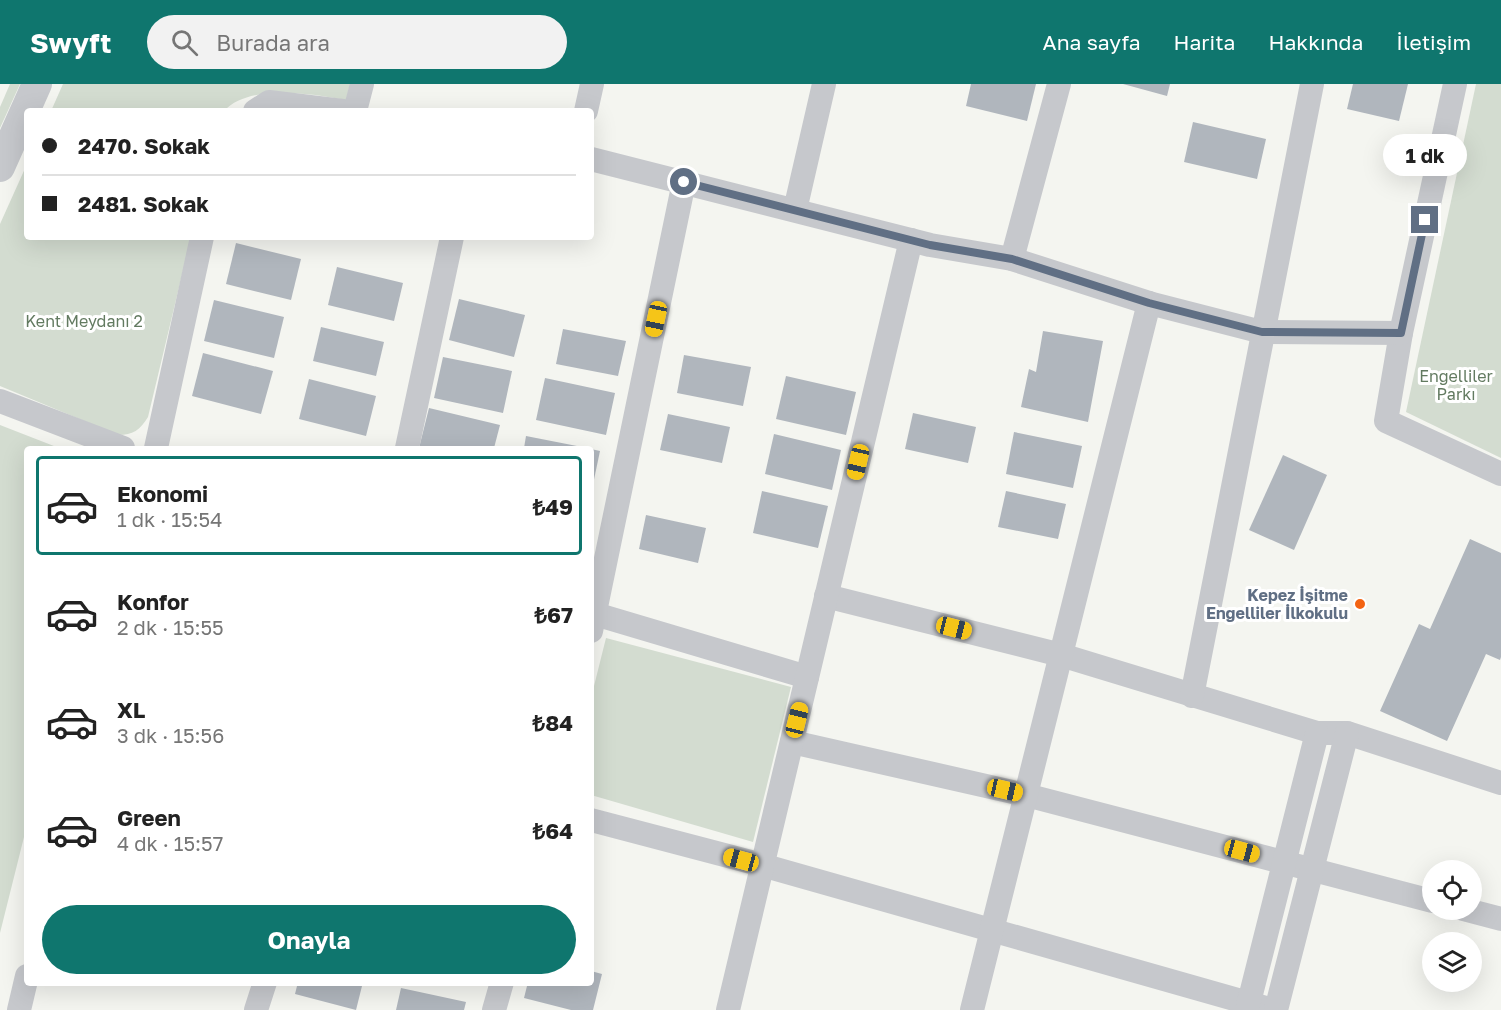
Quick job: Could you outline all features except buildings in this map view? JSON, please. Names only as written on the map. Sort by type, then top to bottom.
[{"type":"street","points":[[26,108],[37,84]]},
{"type":"street","points":[[357,108],[362,84]]},
{"type":"street","points":[[587,108],[592,84]]},
{"type":"street","points":[[795,210],[824,84]]},
{"type":"street","points":[[1012,259],[1059,84]]},
{"type":"street","points":[[1192,696],[1312,84]]},
{"type":"street","points":[[1455,84],[1401,333],[1386,422],[1501,474]]},
{"type":"street","points":[[262,107],[282,108]]},
{"type":"street","points":[[0,167],[24,113]]},
{"type":"street","points":[[594,160],[911,240],[1012,259],[1149,303],[1262,332],[1401,333]]},
{"type":"street","points":[[594,618],[684,182]]},
{"type":"street","points":[[156,446],[201,240]]},
{"type":"street","points":[[407,446],[451,240]]},
{"type":"street","points":[[728,1010],[911,240]]},
{"type":"street","points":[[972,1010],[1149,303]]},
{"type":"street","points":[[0,401],[118,446]]},
{"type":"street","points":[[826,596],[1061,655],[1317,733],[1347,733],[1501,783]]},
{"type":"street","points":[[594,623],[807,677]]},
{"type":"street","points":[[1248,1007],[1317,733]]},
{"type":"street","points":[[594,821],[992,929],[1248,1007],[1274,1010],[1347,733]]},
{"type":"street","points":[[792,742],[1026,795],[1422,898]]},
{"type":"street","points":[[1482,914],[1501,919]]},
{"type":"street","points":[[19,1010],[25,986]]},
{"type":"street","points":[[256,1010],[264,986]]},
{"type":"street","points":[[494,1010],[501,986]]},
{"type":"green space","points":[[10,84],[20,84],[0,128],[0,107]]},
{"type":"green space","points":[[63,84],[350,84],[346,100],[280,93],[248,97],[228,108],[52,108]]},
{"type":"green space","name":"Engelliler Parkı","points":[[1476,84],[1501,84],[1501,458],[1406,412]]},
{"type":"green space","name":"Kent Meydanı 2","points":[[24,171],[24,240],[190,240],[148,417],[132,433],[118,435],[0,386],[0,224]]},
{"type":"green space","points":[[0,425],[54,446],[24,446],[24,837],[0,933]]},
{"type":"green space","points":[[606,638],[791,687],[753,842],[594,796],[594,686]]},
{"type":"place","name":"Kepez İşitme Engelliler İlkokulu","points":[[1360,604]]},
{"type":"route","points":[[684,182],[930,245],[1012,259],[1149,303],[1262,332],[1401,333],[1425,220]]}]
